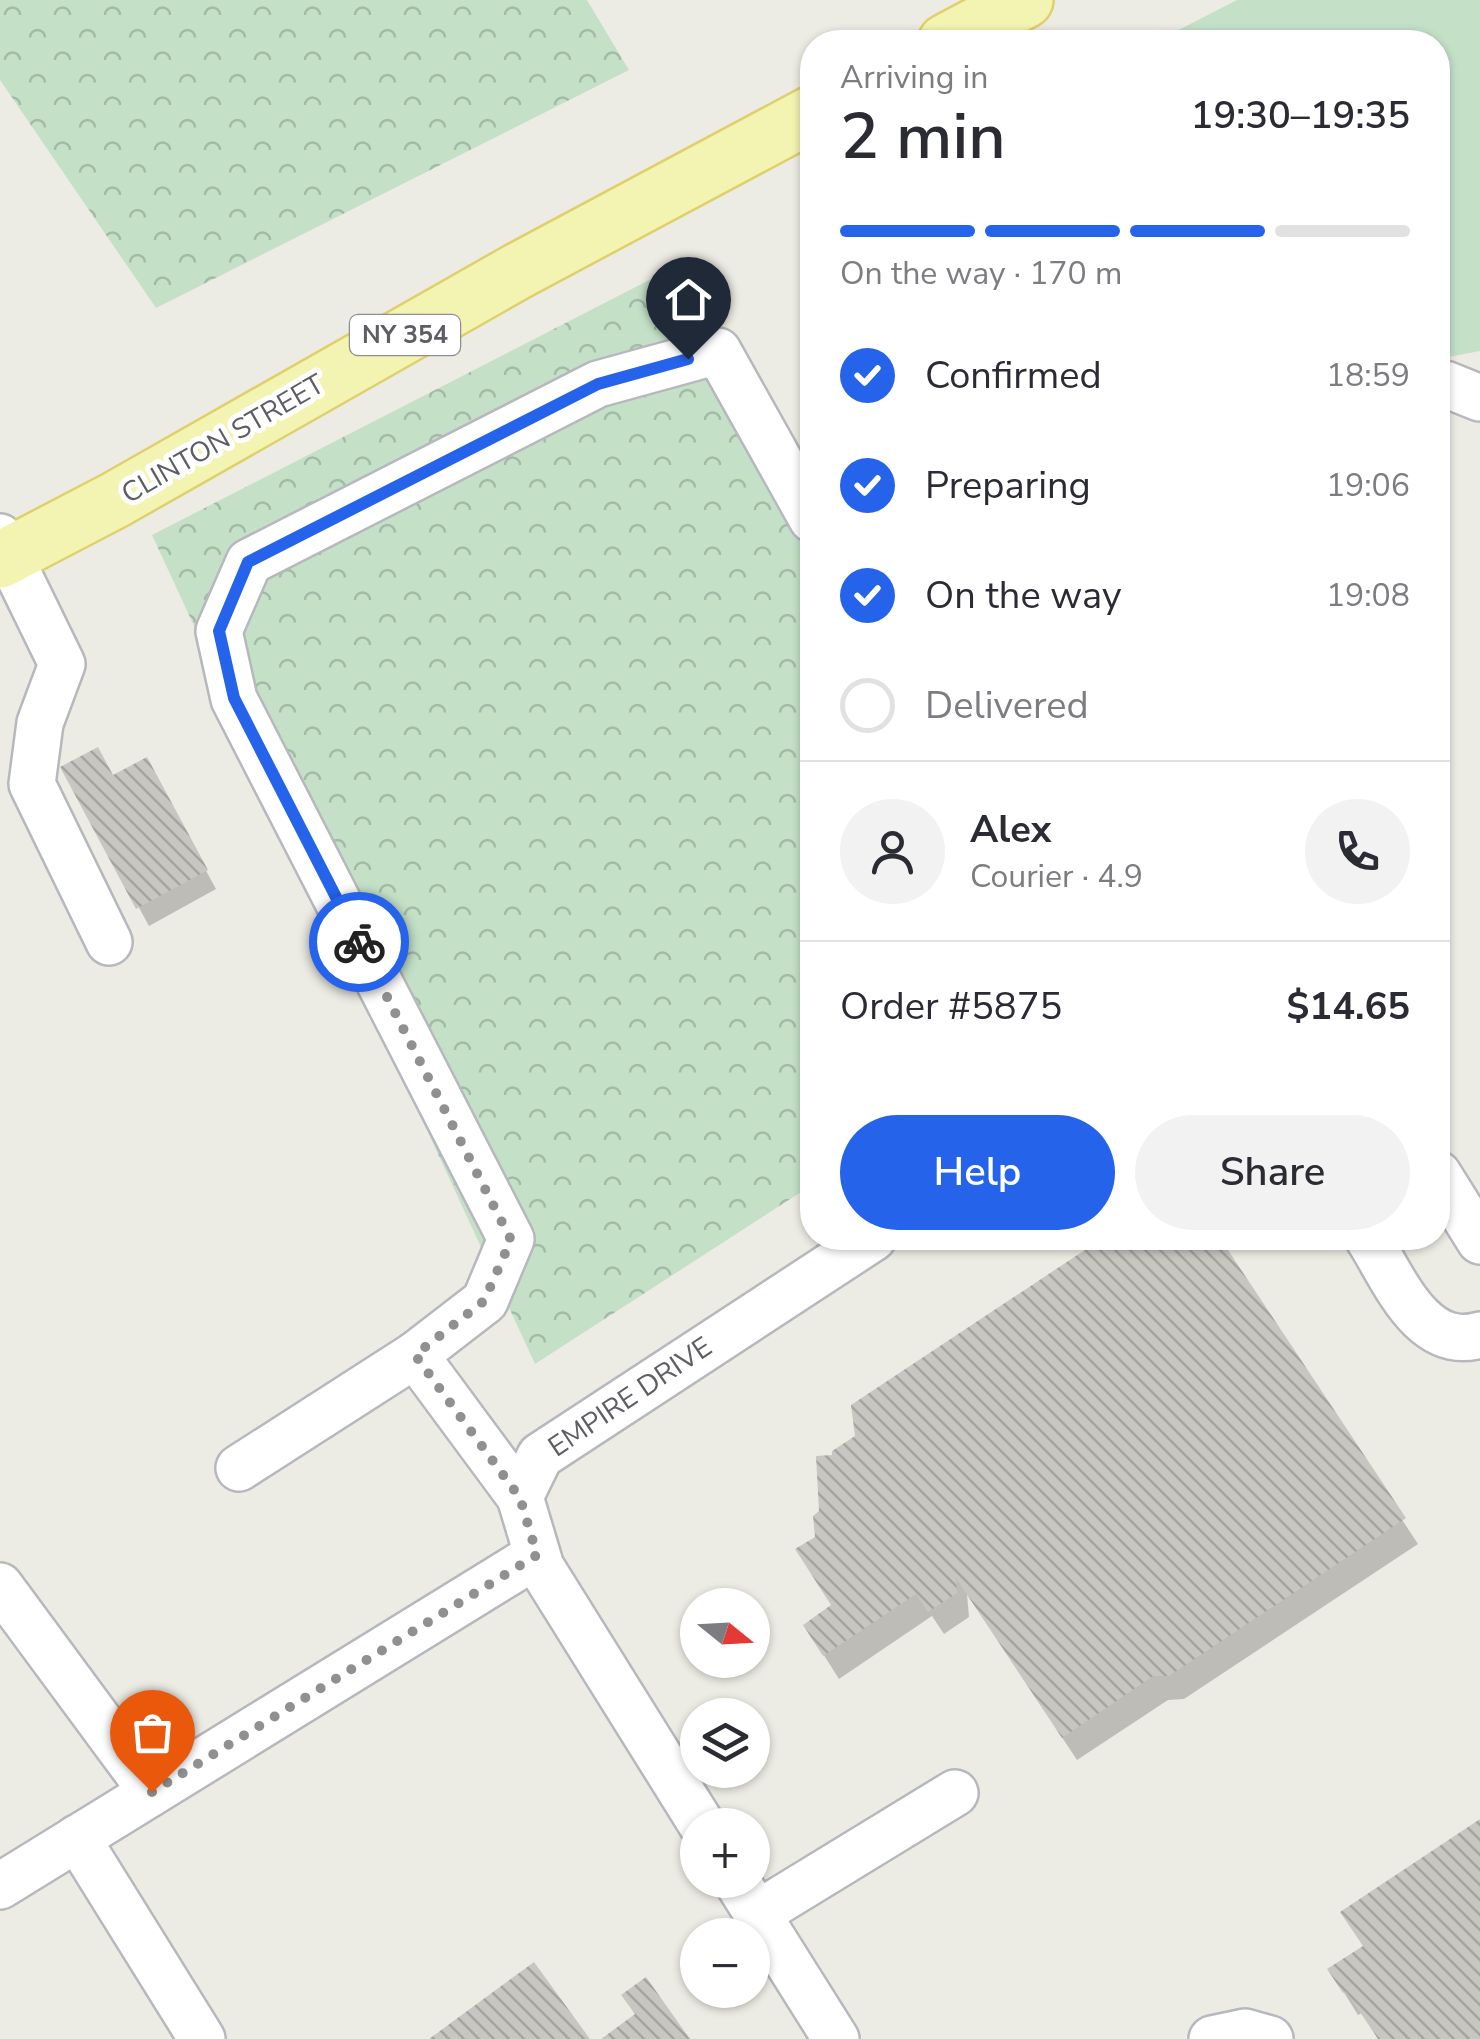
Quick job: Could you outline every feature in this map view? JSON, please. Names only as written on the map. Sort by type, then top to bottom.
[{"type":"main road","points":[[969,30],[1025,0]]},
{"type":"main road","name":"CLINTON STREET","points":[[3,551],[115,500],[518,271],[800,120]]},
{"type":"street","points":[[239,1468],[415,1355],[484,1301],[511,1240],[234,698],[219,631],[248,562],[598,384],[718,350],[800,498]]},
{"type":"street","points":[[1450,386],[1480,398]]},
{"type":"street","points":[[3,551],[62,664],[40,723],[32,784],[109,942]]},
{"type":"street","points":[[1450,1193],[1480,1241]]},
{"type":"street","name":"EMPIRE DRIVE","points":[[520,1498],[540,1456],[854,1250]]},
{"type":"street","points":[[1376,1250],[1419,1318],[1442,1336],[1480,1335]]},
{"type":"street","points":[[415,1355],[520,1498],[541,1567],[691,1808]]},
{"type":"street","points":[[0,1886],[537,1555]]},
{"type":"street","points":[[0,1586],[152,1792]]},
{"type":"street","points":[[770,1886],[955,1793]]},
{"type":"street","points":[[77,1838],[202,2039]]},
{"type":"street","points":[[748,1898],[836,2039]]},
{"type":"street","points":[[1212,2039],[1245,2032],[1270,2039]]},
{"type":"green space","points":[[0,0],[587,0],[629,70],[156,308],[0,80]]},
{"type":"green space","points":[[1237,0],[1480,0],[1480,351],[1450,357],[1450,30],[1178,30]]},
{"type":"green space","points":[[657,276],[800,484],[800,1193],[535,1364],[152,535]]},
{"type":"building","points":[[98,747],[113,775],[147,757],[208,870],[136,909],[60,767]]},
{"type":"building","points":[[1085,1250],[1228,1250],[1406,1518],[1169,1676],[1153,1676],[1062,1738],[956,1578],[957,1593],[928,1612],[916,1594],[823,1656],[803,1625],[831,1605],[795,1549],[815,1537],[813,1516],[819,1511],[816,1456],[832,1455],[832,1451],[855,1436],[851,1405]]},
{"type":"building","points":[[1480,1819],[1480,2039],[1378,2039],[1327,1969],[1363,1946],[1340,1912]]},
{"type":"building","points":[[534,1962],[590,2039],[429,2039]]},
{"type":"building","points":[[646,1977],[690,2039],[601,2039],[635,2014],[621,1995]]},
{"type":"way so far","points":[[152,1792],[537,1555],[520,1498],[415,1355],[484,1301],[511,1240],[359,942]]},
{"type":"route","points":[[359,942],[234,698],[219,631],[248,562],[598,384],[688,359]]}]
